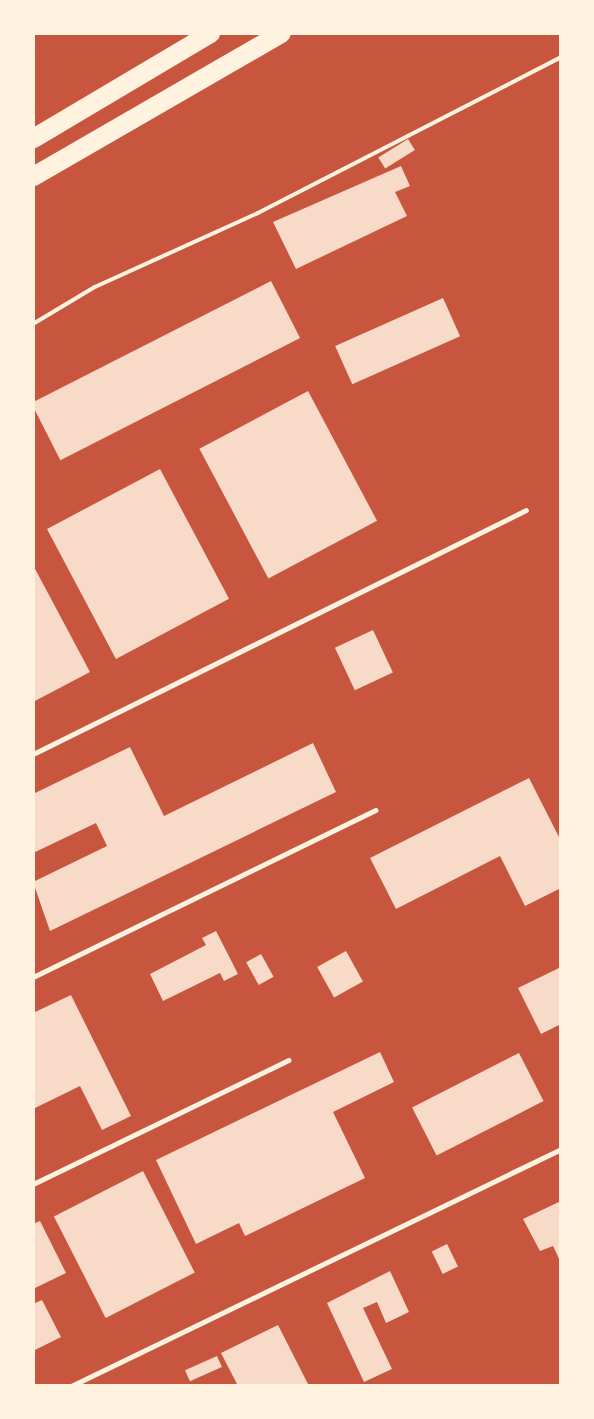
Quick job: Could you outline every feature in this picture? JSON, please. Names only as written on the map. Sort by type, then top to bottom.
[{"type":"highway","points":[[33,138],[210,33]]},
{"type":"highway","points":[[33,176],[281,33]]},
{"type":"lane","points":[[33,754],[526,510]]},
{"type":"lane","points":[[33,977],[375,810]]},
{"type":"lane","points":[[33,1184],[288,1060]]},
{"type":"lane","points":[[71,1386],[561,1149]]},
{"type":"path","points":[[33,324],[94,287],[258,213],[561,57]]},
{"type":"building","points":[[408,139],[415,150],[385,169],[378,158]]},
{"type":"building","points":[[401,166],[410,186],[395,192],[407,216],[296,269],[273,222]]},
{"type":"building","points":[[271,281],[300,338],[60,460],[33,402]]},
{"type":"building","points":[[443,298],[460,336],[352,384],[335,346]]},
{"type":"building","points":[[308,391],[377,521],[268,579],[199,449]]},
{"type":"building","points":[[160,469],[229,599],[116,659],[47,529]]},
{"type":"building","points":[[33,565],[90,672],[33,702]]},
{"type":"building","points":[[373,630],[393,673],[355,690],[335,648]]},
{"type":"building","points":[[313,743],[336,792],[50,931],[33,882],[107,846],[96,823],[33,853],[33,794],[130,747],[164,816]]},
{"type":"building","points":[[529,778],[561,841],[561,888],[525,906],[500,856],[396,909],[370,858]]},
{"type":"building","points":[[216,931],[238,974],[224,981],[220,973],[163,1001],[150,974],[206,945],[202,938]]},
{"type":"building","points":[[346,951],[363,982],[334,998],[317,967]]},
{"type":"building","points":[[261,954],[274,977],[259,985],[246,962]]},
{"type":"building","points":[[561,967],[561,1024],[541,1034],[518,988]]},
{"type":"building","points":[[71,995],[131,1116],[102,1130],[80,1086],[33,1109],[33,1013]]},
{"type":"building","points":[[380,1052],[394,1082],[333,1112],[365,1178],[245,1236],[239,1223],[196,1244],[156,1160]]},
{"type":"building","points":[[519,1053],[544,1101],[437,1156],[412,1107]]},
{"type":"building","points":[[143,1171],[195,1273],[106,1318],[54,1216]]},
{"type":"building","points":[[561,1201],[561,1263],[553,1246],[540,1251],[523,1219]]},
{"type":"building","points":[[40,1221],[66,1273],[33,1289],[33,1224]]},
{"type":"building","points":[[447,1244],[458,1266],[443,1274],[432,1251]]},
{"type":"building","points":[[390,1271],[409,1312],[386,1323],[377,1302],[363,1308],[392,1369],[364,1382],[327,1303]]},
{"type":"building","points":[[42,1300],[61,1337],[33,1351],[33,1304]]},
{"type":"building","points":[[278,1325],[309,1386],[238,1386],[221,1353]]},
{"type":"building","points":[[217,1356],[222,1367],[190,1381],[185,1370]]}]
